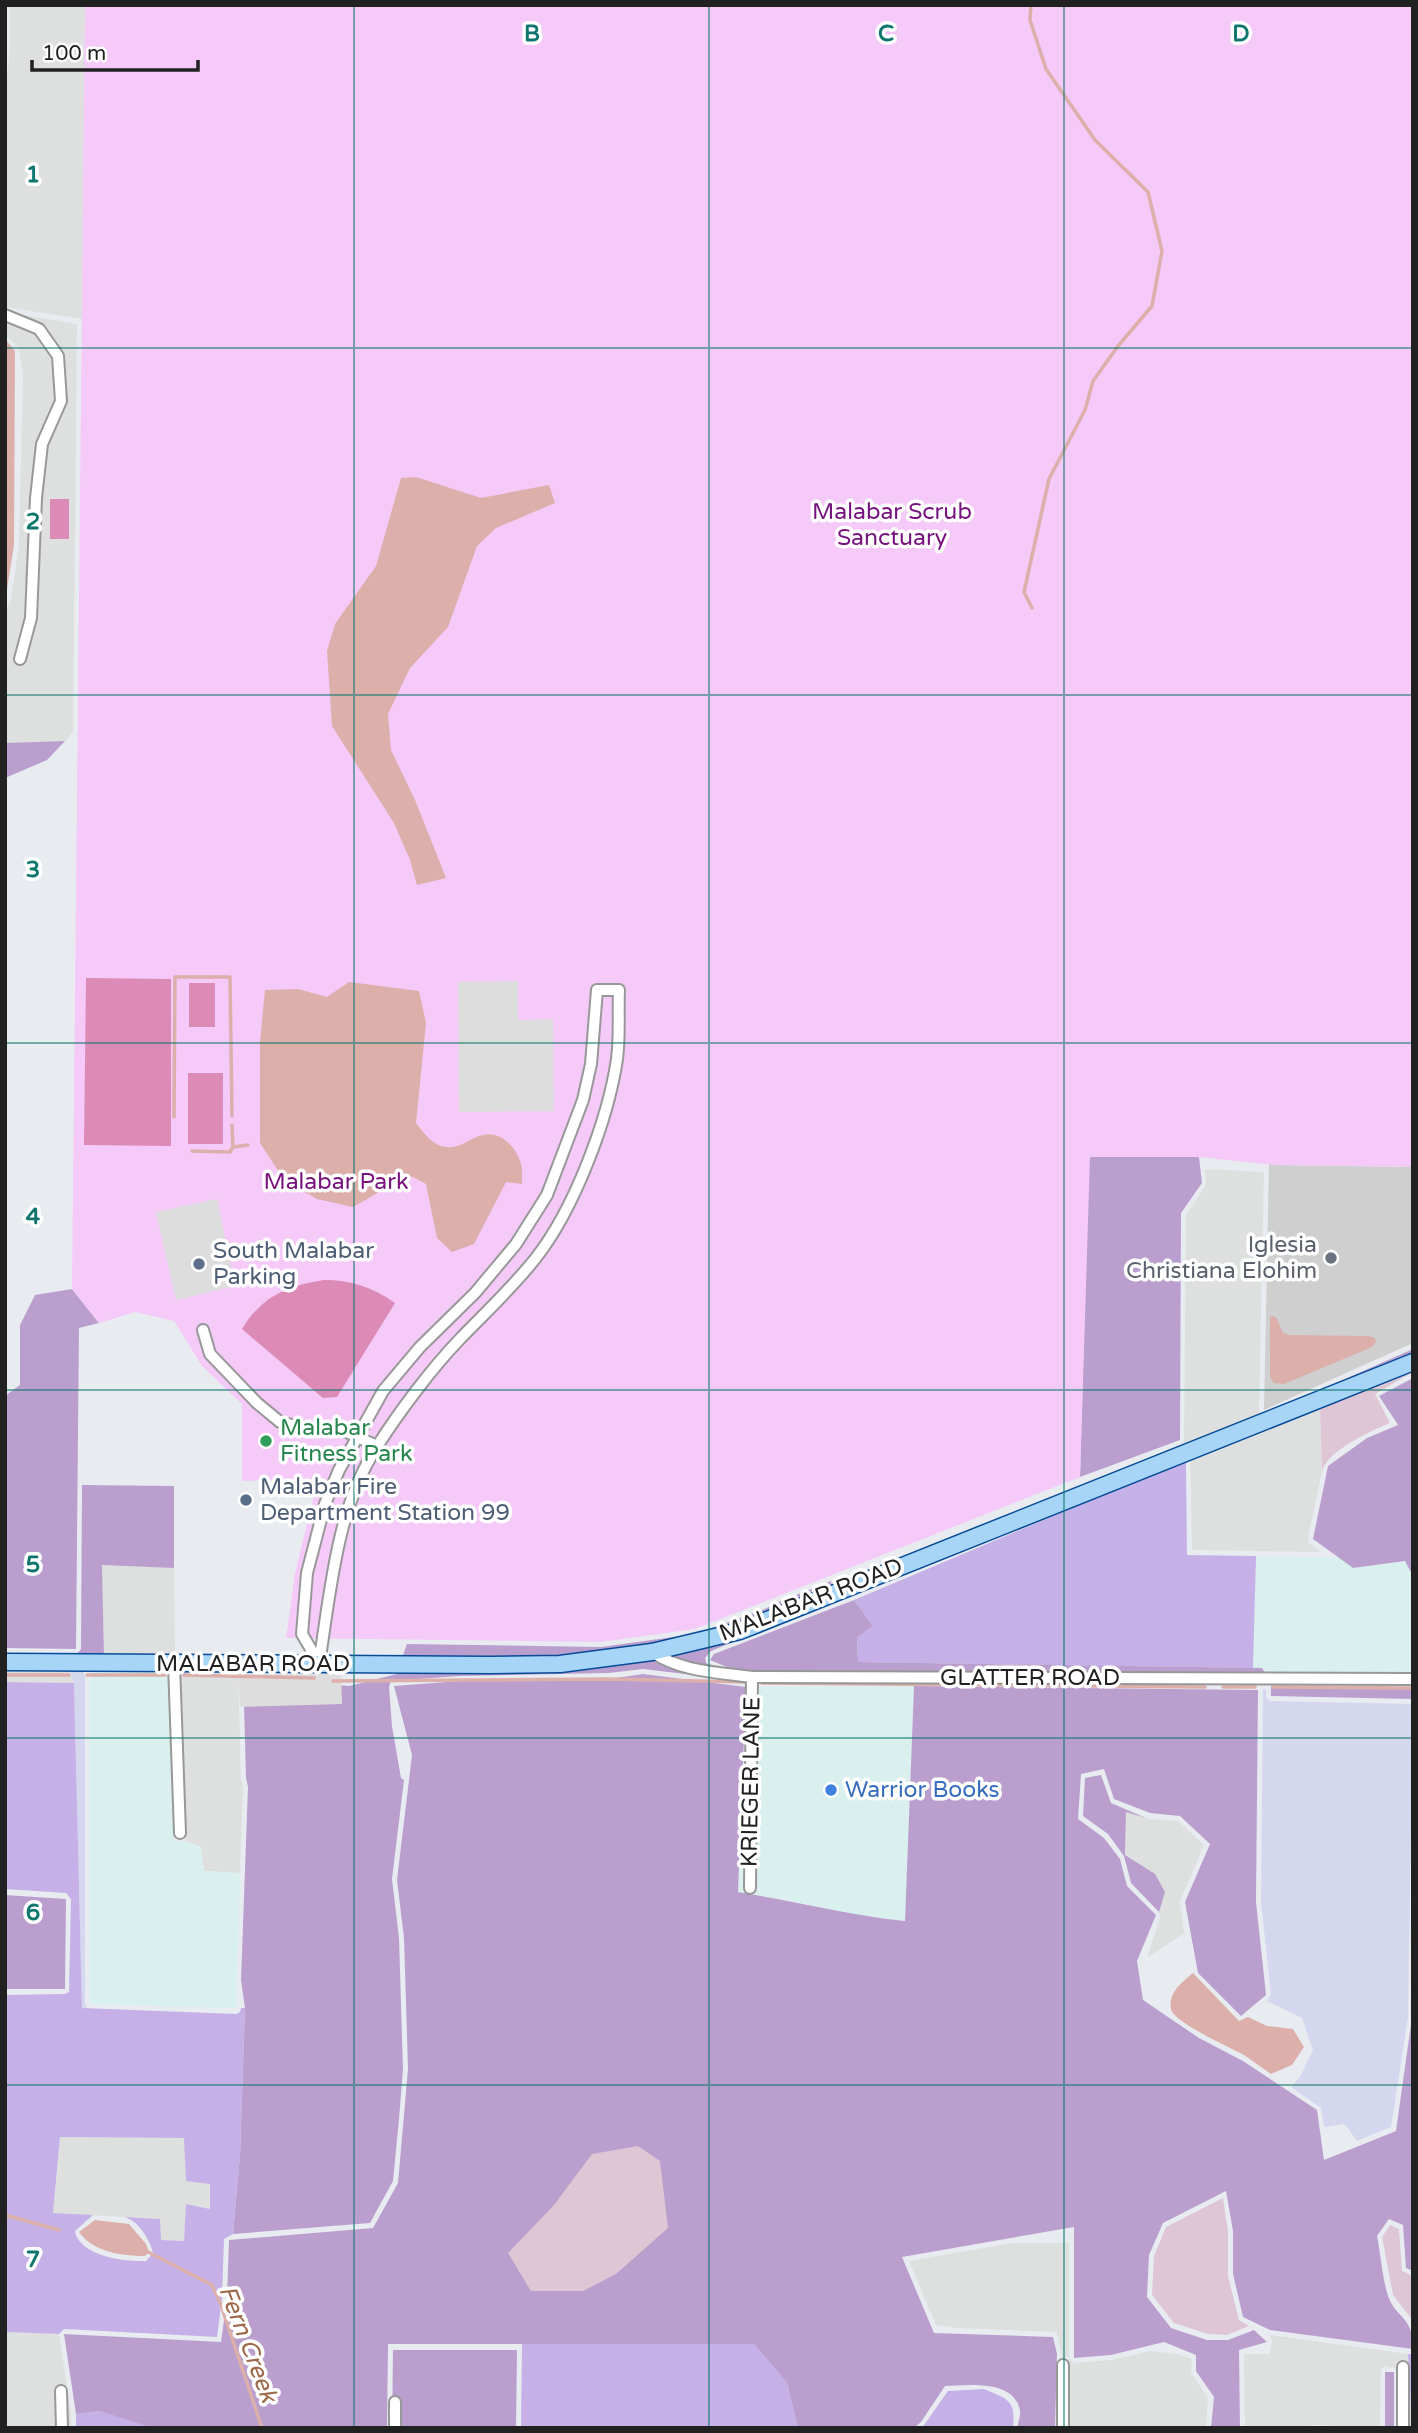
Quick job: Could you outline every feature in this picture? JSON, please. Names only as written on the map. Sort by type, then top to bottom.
[{"type":"main road","name":"MALABAR ROAD","points":[[5,1662],[560,1664],[652,1652],[740,1631],[1413,1362]]},
{"type":"street","points":[[5,315],[39,329],[58,356],[61,401],[42,444],[36,498],[31,618],[20,659]]},
{"type":"street","points":[[597,990],[619,990],[617,1056],[608,1106],[579,1180],[565,1210],[537,1256],[443,1358],[377,1446],[359,1480],[337,1550],[319,1664],[302,1634],[307,1573],[324,1504],[339,1470],[383,1391],[440,1325],[475,1293],[516,1244],[547,1195],[583,1100],[592,1064],[597,990]]},
{"type":"street","points":[[547,1195],[565,1210]]},
{"type":"street","points":[[440,1325],[459,1341]]},
{"type":"street","points":[[203,1330],[210,1354],[257,1403],[280,1422],[300,1427],[340,1429],[377,1446]]},
{"type":"street","name":"GLATTER ROAD","points":[[652,1652],[667,1662],[684,1668],[752,1677],[1413,1679]]},
{"type":"street","points":[[174,1664],[180,1833]]},
{"type":"street","name":"KRIEGER LANE","points":[[750,1888],[752,1677]]},
{"type":"street","points":[[1063,2365],[1063,2428]]},
{"type":"street","points":[[1403,2367],[1403,2428]]},
{"type":"street","points":[[61,2391],[62,2428]]},
{"type":"street","points":[[395,2402],[395,2428]]},
{"type":"shaded area","points":[[10,5],[85,5],[82,319],[5,307],[5,94],[10,48]]},
{"type":"shaded area","points":[[5,312],[77,324],[73,732],[65,741],[5,743],[5,614],[11,600],[19,545],[23,375],[19,348],[5,335]]},
{"type":"shaded area","points":[[6,340],[15,351],[14,545],[5,602]]},
{"type":"shaded area","points":[[416,477],[481,498],[549,485],[555,503],[496,528],[477,546],[448,627],[410,668],[388,714],[391,750],[415,800],[446,878],[417,885],[410,860],[394,823],[332,726],[327,651],[335,624],[376,566],[401,478]]},
{"type":"shaded area","points":[[50,499],[69,499],[69,539],[50,539]]},
{"type":"shaded area","points":[[65,741],[47,760],[5,778],[5,743]]},
{"type":"shaded area","points":[[86,978],[171,979],[171,1146],[84,1145]]},
{"type":"shaded area","points":[[518,981],[518,1020],[553,1019],[554,1111],[459,1112],[458,982]]},
{"type":"shaded area","points":[[349,982],[419,991],[426,1023],[416,1123],[429,1138],[441,1146],[451,1147],[483,1135],[495,1135],[511,1145],[518,1155],[522,1166],[522,1184],[506,1182],[474,1244],[452,1252],[437,1238],[426,1184],[413,1177],[401,1176],[353,1207],[317,1199],[277,1169],[260,1143],[260,1043],[265,990],[298,989],[327,997]]},
{"type":"shaded area","points":[[189,983],[215,983],[215,1027],[189,1027]]},
{"type":"shaded area","points":[[188,1073],[223,1073],[223,1144],[188,1144]]},
{"type":"shaded area","points":[[1089,1157],[1199,1157],[1202,1183],[1181,1213],[1180,1440],[1080,1477]]},
{"type":"shaded area","points":[[1269,1163],[1413,1167],[1413,1343],[1264,1410]]},
{"type":"shaded area","points":[[1205,1169],[1264,1172],[1259,1410],[1263,1415],[1154,1458],[1155,1455],[1184,1442],[1186,1215],[1206,1185]]},
{"type":"shaded area","name":"South Malabar Parking","points":[[217,1199],[235,1286],[176,1300],[156,1212]]},
{"type":"shaded area","points":[[324,1280],[361,1286],[395,1303],[337,1397],[323,1398],[242,1329],[258,1308],[277,1294]]},
{"type":"shaded area","points":[[72,1289],[99,1323],[79,1328],[76,1649],[5,1648],[5,1396],[20,1385],[20,1325],[35,1295]]},
{"type":"shaded area","points":[[1270,1316],[1276,1317],[1283,1333],[1290,1335],[1369,1336],[1375,1338],[1376,1342],[1372,1347],[1284,1384],[1274,1383],[1270,1377]]},
{"type":"shaded area","points":[[1413,1349],[1413,1355],[1336,1383]]},
{"type":"shaded area","points":[[1413,1369],[1413,1372],[1375,1394],[1390,1423],[1340,1449],[1325,1464],[1322,1472],[1320,1406]]},
{"type":"shaded area","points":[[1413,1378],[1413,1576],[1405,1561],[1353,1568],[1313,1539],[1328,1466],[1367,1438],[1398,1425],[1379,1396]]},
{"type":"shaded area","points":[[1320,1406],[1322,1472],[1308,1538],[1309,1543],[1321,1552],[1192,1550],[1190,1458]]},
{"type":"shaded area","points":[[1186,1460],[1187,1555],[1256,1556],[1253,1668],[858,1662],[857,1638],[873,1626],[854,1600]]},
{"type":"shaded area","points":[[82,1485],[174,1486],[174,1568],[102,1565],[104,1657],[65,1654],[77,1654],[81,1649]]},
{"type":"shaded area","points":[[1256,1556],[1339,1558],[1353,1568],[1406,1561],[1413,1575],[1413,1672],[1265,1673],[1262,1668],[1253,1668]]},
{"type":"shaded area","points":[[102,1564],[174,1568],[175,1653],[180,1656],[236,1657],[104,1657]]},
{"type":"shaded area","points":[[831,1581],[832,1587],[739,1624],[651,1646],[560,1657],[402,1658],[407,1644],[601,1647],[695,1634],[765,1609]]},
{"type":"shaded area","points":[[836,1600],[711,1651],[705,1658],[706,1663],[726,1673],[743,1676],[743,1681],[643,1669],[609,1673],[459,1676],[391,1681],[389,1687],[392,1726],[401,1778],[404,1780],[392,1879],[399,1938],[403,2069],[393,2181],[370,2223],[233,2234],[240,2155],[245,2008],[241,1980],[248,1787],[243,1670],[306,1683],[349,1686],[397,1674],[398,1671],[560,1670]]},
{"type":"shaded area","points":[[854,1600],[873,1626],[857,1638],[858,1662],[1262,1668],[1265,1673],[753,1672],[727,1667],[710,1660],[714,1654]]},
{"type":"shaded area","points":[[88,1667],[169,1670],[176,1820],[174,1841],[185,1841],[201,1847],[204,1871],[240,1873],[236,2008],[90,2004]]},
{"type":"shaded area","points":[[5,1668],[69,1669],[74,1683],[5,1682]]},
{"type":"shaded area","points":[[238,1668],[243,1786],[240,1873],[204,1871],[201,1847],[185,1841],[179,1681],[183,1671]]},
{"type":"shaded area","points":[[238,1668],[341,1669],[342,1704],[240,1707]]},
{"type":"shaded area","points":[[70,1670],[83,1670],[85,1678],[87,2008],[82,2008],[74,1683]]},
{"type":"shaded area","points":[[643,1674],[746,1687],[738,1892],[905,1921],[914,1686],[1258,1690],[1256,1902],[1266,1995],[1241,2016],[1198,1973],[1185,1902],[1210,1844],[1180,1816],[1150,1813],[1114,1799],[1104,1769],[1081,1774],[1078,1819],[1104,1838],[1120,1859],[1127,1886],[1156,1915],[1137,1961],[1143,2000],[1199,2038],[1243,2061],[1317,2110],[1324,2160],[1396,2131],[1413,2010],[1413,2271],[1406,2268],[1403,2225],[1389,2219],[1377,2236],[1388,2296],[1410,2330],[1413,2349],[1270,2330],[1243,2317],[1233,2274],[1233,2231],[1226,2191],[1163,2223],[1149,2255],[1147,2297],[1171,2328],[1207,2340],[1228,2340],[1254,2330],[1267,2342],[1239,2350],[1240,2428],[1211,2428],[1214,2397],[1196,2371],[1196,2355],[1164,2342],[1111,2355],[1074,2358],[1074,2227],[902,2257],[934,2333],[1053,2337],[1057,2354],[1055,2428],[1017,2428],[1020,2411],[1009,2393],[989,2386],[966,2385],[945,2386],[914,2428],[798,2428],[787,2383],[754,2344],[388,2344],[387,2428],[153,2428],[100,2411],[76,2414],[64,2334],[221,2342],[227,2299],[229,2240],[373,2228],[398,2183],[408,2069],[404,1938],[397,1880],[412,1755],[394,1686],[460,1681],[609,1679]]},
{"type":"shaded area","points":[[5,1682],[74,1683],[82,2008],[236,2014],[241,2008],[245,2008],[240,2155],[233,2234],[224,2239],[222,2298],[217,2337],[64,2329],[59,2334],[5,2332],[5,1995],[69,1992],[71,1899],[66,1893],[5,1889]],"holes":[[[60,2137],[184,2138],[186,2181],[210,2184],[210,2209],[186,2204],[184,2241],[161,2240],[160,2219],[124,2217],[143,2231],[153,2253],[146,2261],[115,2259],[94,2252],[78,2240],[75,2231],[93,2215],[53,2213]]]},
{"type":"shaded area","points":[[914,1686],[905,1921],[860,1916],[738,1892],[746,1687]]},
{"type":"shaded area","points":[[1271,1686],[1413,1689],[1413,1699],[1271,1696]]},
{"type":"shaded area","points":[[1263,1689],[1266,1689],[1266,1697],[1270,1701],[1413,1704],[1408,2018],[1391,2127],[1357,2141],[1345,2124],[1324,2127],[1321,2108],[1291,2087],[1300,2077],[1313,2050],[1302,2018],[1267,2001],[1271,1994],[1261,1902]]},
{"type":"shaded area","points":[[1101,1775],[1111,1803],[1146,1818],[1126,1812],[1125,1855],[1155,1874],[1165,1892],[1159,1912],[1131,1883],[1124,1856],[1108,1834],[1083,1816],[1085,1778]]},
{"type":"shaded area","points":[[1126,1812],[1150,1819],[1178,1821],[1204,1845],[1180,1901],[1184,1933],[1147,1958],[1165,1892],[1125,1856]]},
{"type":"shaded area","points":[[5,1895],[66,1899],[65,1989],[5,1989]]},
{"type":"shaded area","points":[[1193,1973],[1239,2021],[1248,2017],[1267,2026],[1293,2029],[1304,2047],[1292,2065],[1271,2074],[1244,2055],[1181,2021],[1171,2009],[1172,1998],[1180,1984]]},
{"type":"shaded area","points":[[60,2137],[185,2138],[186,2181],[210,2183],[210,2209],[187,2204],[184,2241],[161,2240],[159,2219],[53,2213]]},
{"type":"shaded area","points":[[638,2146],[660,2161],[668,2228],[616,2274],[583,2291],[531,2291],[508,2253],[554,2205],[592,2154]]},
{"type":"shaded area","points":[[1223,2198],[1228,2232],[1228,2276],[1239,2320],[1249,2326],[1227,2335],[1208,2334],[1174,2323],[1152,2295],[1154,2256],[1166,2227]]},
{"type":"shaded area","points":[[95,2220],[129,2224],[146,2244],[149,2252],[145,2256],[127,2255],[109,2252],[92,2244],[79,2232]]},
{"type":"shaded area","points":[[1390,2225],[1399,2229],[1402,2271],[1413,2276],[1413,2321],[1393,2295],[1382,2237]]},
{"type":"shaded area","points":[[1013,2243],[1069,2243],[1069,2357],[1062,2358],[1055,2332],[936,2325],[909,2261]]},
{"type":"shaded area","points":[[5,2332],[59,2334],[71,2428],[5,2428]]},
{"type":"shaded area","points":[[1270,2335],[1408,2354],[1412,2428],[1399,2428],[1398,2369],[1385,2366],[1381,2370],[1380,2428],[1314,2425],[1296,2428],[1245,2428],[1244,2354],[1270,2354]]},
{"type":"shaded area","points":[[522,2344],[754,2344],[787,2383],[798,2428],[521,2428]]},
{"type":"shaded area","points":[[393,2350],[517,2350],[516,2428],[392,2428]]},
{"type":"shaded area","points":[[1151,2351],[1178,2354],[1192,2359],[1191,2373],[1208,2398],[1206,2428],[1067,2428],[1069,2359],[1075,2363],[1111,2360]]},
{"type":"shaded area","points":[[1408,2354],[1413,2354],[1413,2428],[1412,2428]]},
{"type":"shaded area","points":[[1385,2372],[1394,2372],[1394,2428],[1385,2428]]},
{"type":"shaded area","points":[[984,2389],[1009,2402],[1013,2412],[1013,2428],[922,2428],[948,2391]]},
{"type":"shaded area","points":[[100,2411],[151,2425],[153,2428],[76,2428],[76,2414]]},
{"type":"green space","name":"Malabar Scrub Sanctuary","points":[[85,5],[1413,5],[1413,1167],[1274,1165],[1199,1157],[1090,1157],[1080,1477],[695,1629],[601,1642],[286,1638],[295,1573],[318,1479],[242,1481],[242,1404],[202,1366],[174,1321],[135,1312],[99,1323],[72,1289]]},
{"type":"waterway","points":[[1031,5],[1030,20],[1046,69],[1095,140],[1148,192],[1162,251],[1152,306],[1093,381],[1085,410],[1049,479],[1024,592],[1032,608]]},
{"type":"waterway","points":[[174,1117],[175,977],[230,977],[232,1116]]},
{"type":"waterway","points":[[192,1151],[230,1152],[233,1147],[232,1125]]},
{"type":"waterway","points":[[233,1147],[248,1145]]},
{"type":"waterway","points":[[5,1675],[69,1675]]},
{"type":"waterway","points":[[87,1675],[165,1675]]},
{"type":"waterway","points":[[184,1675],[314,1678]]},
{"type":"waterway","points":[[333,1681],[605,1679],[748,1682]]},
{"type":"waterway","points":[[762,1683],[1205,1687]]},
{"type":"waterway","points":[[1223,1687],[1255,1687]]},
{"type":"waterway","points":[[1273,1687],[1413,1688]]},
{"type":"waterway","name":"Fern Creek","points":[[5,2215],[59,2230]]},
{"type":"waterway","name":"Fern Creek","points":[[146,2251],[212,2285],[262,2428]]},
{"type":"place","name":"Iglesia Christiana Elohim","points":[[1331,1258]]},
{"type":"place","name":"South Malabar Parking","points":[[199,1264]]},
{"type":"place","name":"Malabar Fitness Park","points":[[266,1441]]},
{"type":"place","name":"Malabar Fire Department Station 99","points":[[246,1500]]},
{"type":"place","name":"Warrior Books","points":[[831,1790]]},
{"type":"park label","name":"Malabar Park","points":[[336,1182]]}]
